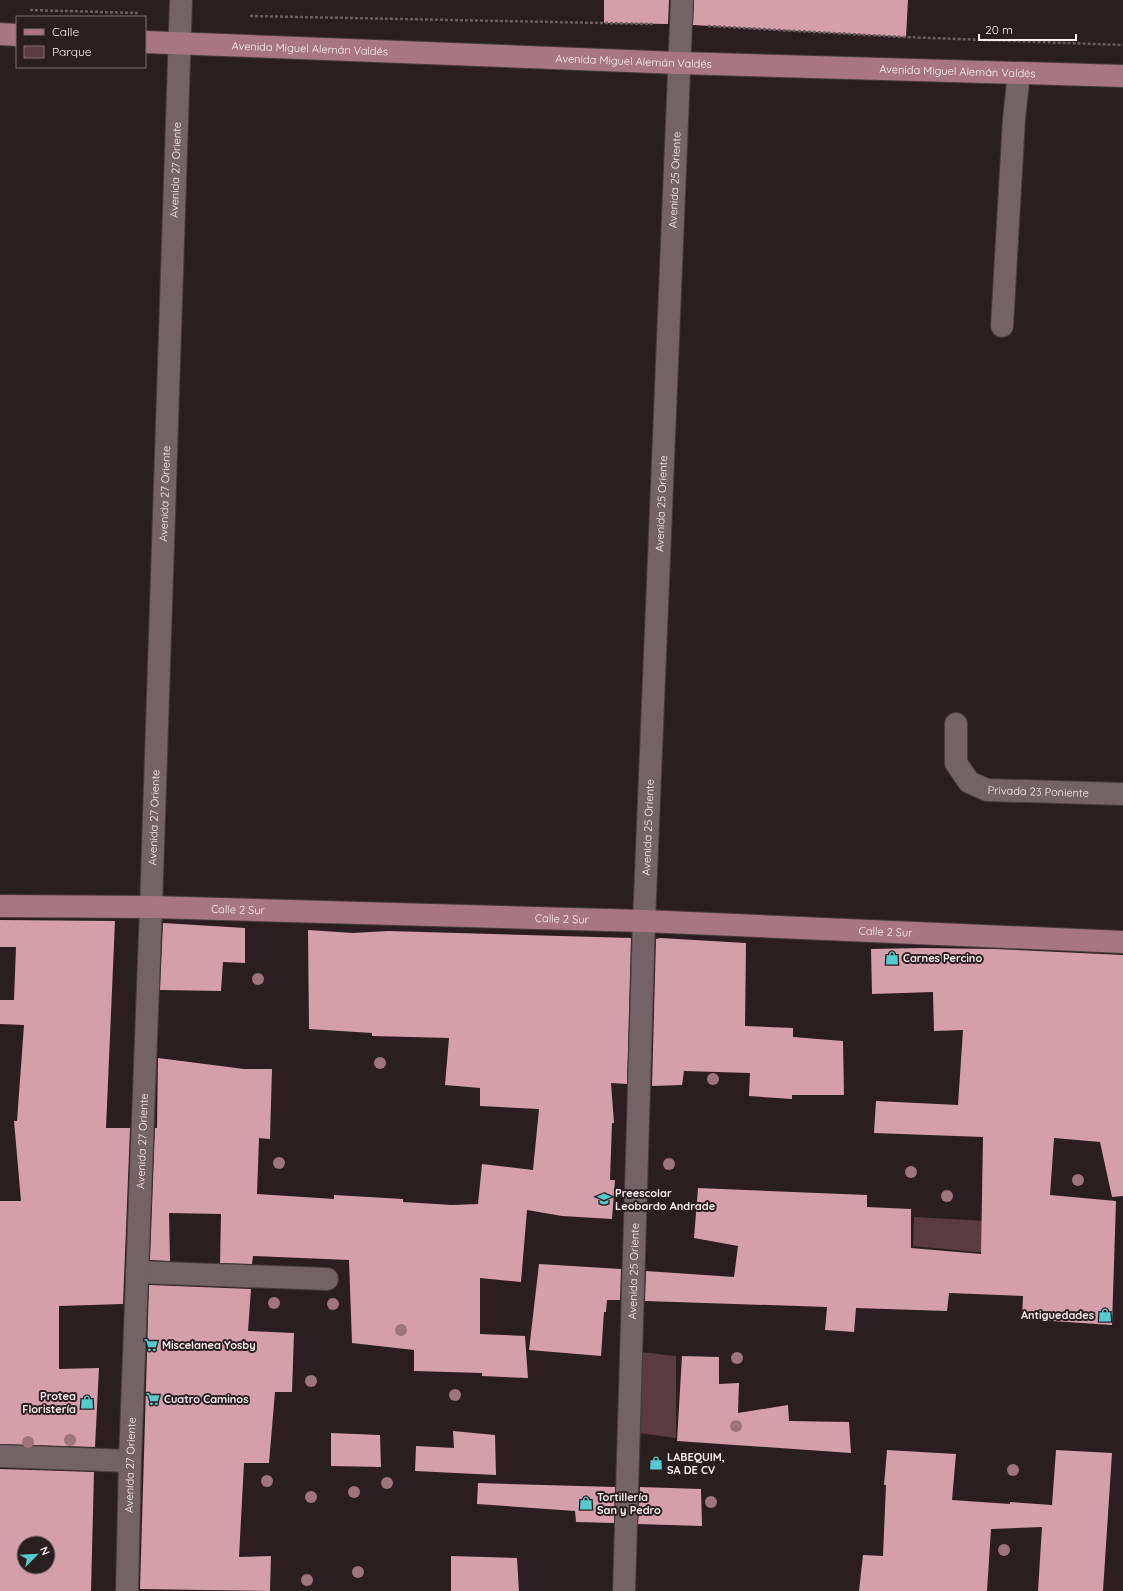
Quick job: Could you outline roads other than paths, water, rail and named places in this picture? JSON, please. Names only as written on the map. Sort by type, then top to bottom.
[{"type":"main road","points":[[0,34],[16,35]]},
{"type":"main road","name":"Avenida Miguel Alemán Valdés","points":[[146,42],[180,45],[679,63],[1123,76]]},
{"type":"main road","name":"Calle 2 Sur","points":[[0,906],[151,907],[644,921],[1123,942]]},
{"type":"street","name":"Avenida 25 Oriente","points":[[624,1591],[644,921],[682,0]]},
{"type":"street","name":"Avenida 27 Oriente","points":[[127,1591],[130,1461],[151,907],[181,7]]},
{"type":"street","points":[[1002,326],[1014,119],[1019,73]]},
{"type":"street","name":"Privada 23 Poniente","points":[[956,724],[956,763],[969,782],[987,790],[1123,794]]},
{"type":"street","points":[[137,1272],[327,1280]]},
{"type":"street","points":[[0,1456],[130,1461]]},
{"type":"place","name":"Carnes Percino","points":[[892,958]]},
{"type":"place","name":"Preescolar Leobardo Andrade","points":[[604,1199]]},
{"type":"place","name":"Antiguedades","points":[[1105,1315]]},
{"type":"place","name":"Miscelanea Yosby","points":[[151,1345]]},
{"type":"place","name":"Cuatro Caminos","points":[[153,1399]]},
{"type":"place","name":"Protea Floristería","points":[[87,1402]]},
{"type":"place","name":"LABEQUIM, SA DE CV","points":[[656,1463]]},
{"type":"place","name":"Tortillería San y Pedro","points":[[586,1503]]}]
